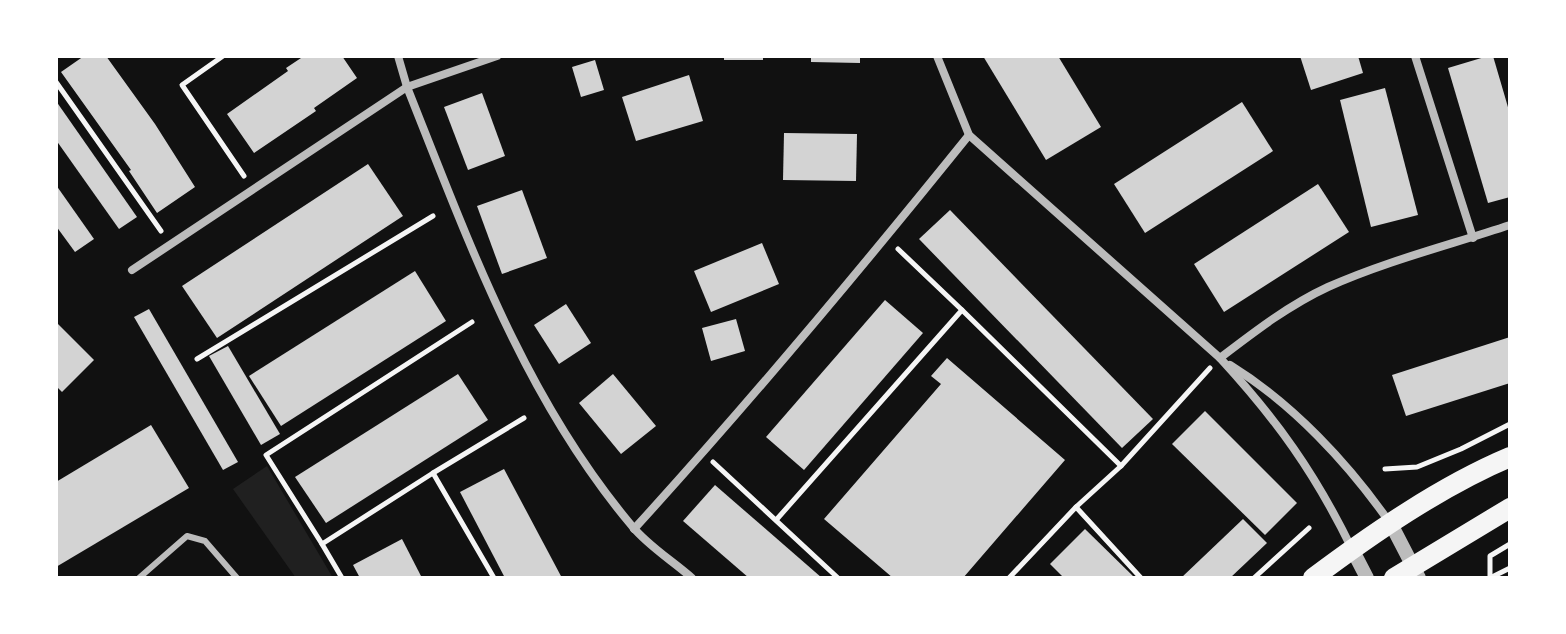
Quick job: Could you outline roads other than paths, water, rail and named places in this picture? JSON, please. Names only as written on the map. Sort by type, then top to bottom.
[{"type":"main road","points":[[1313,578],[1352,549],[1436,496],[1510,457]]},
{"type":"main road","points":[[1394,578],[1416,572],[1510,508]]},
{"type":"street","points":[[398,56],[407,87],[486,285],[529,371],[563,431],[634,529],[692,578]]},
{"type":"street","points":[[132,270],[407,87],[497,56]]},
{"type":"street","points":[[937,56],[969,135],[1220,358],[1284,433],[1323,490],[1367,578]]},
{"type":"street","points":[[1415,56],[1473,238]]},
{"type":"street","points":[[634,529],[703,453],[969,135]]},
{"type":"street","points":[[1220,358],[1274,318],[1327,287],[1510,225]]},
{"type":"street","points":[[1220,358],[1259,383],[1364,486],[1391,524],[1416,572]]},
{"type":"lane","points":[[139,578],[187,536],[205,541],[237,578]]}]
